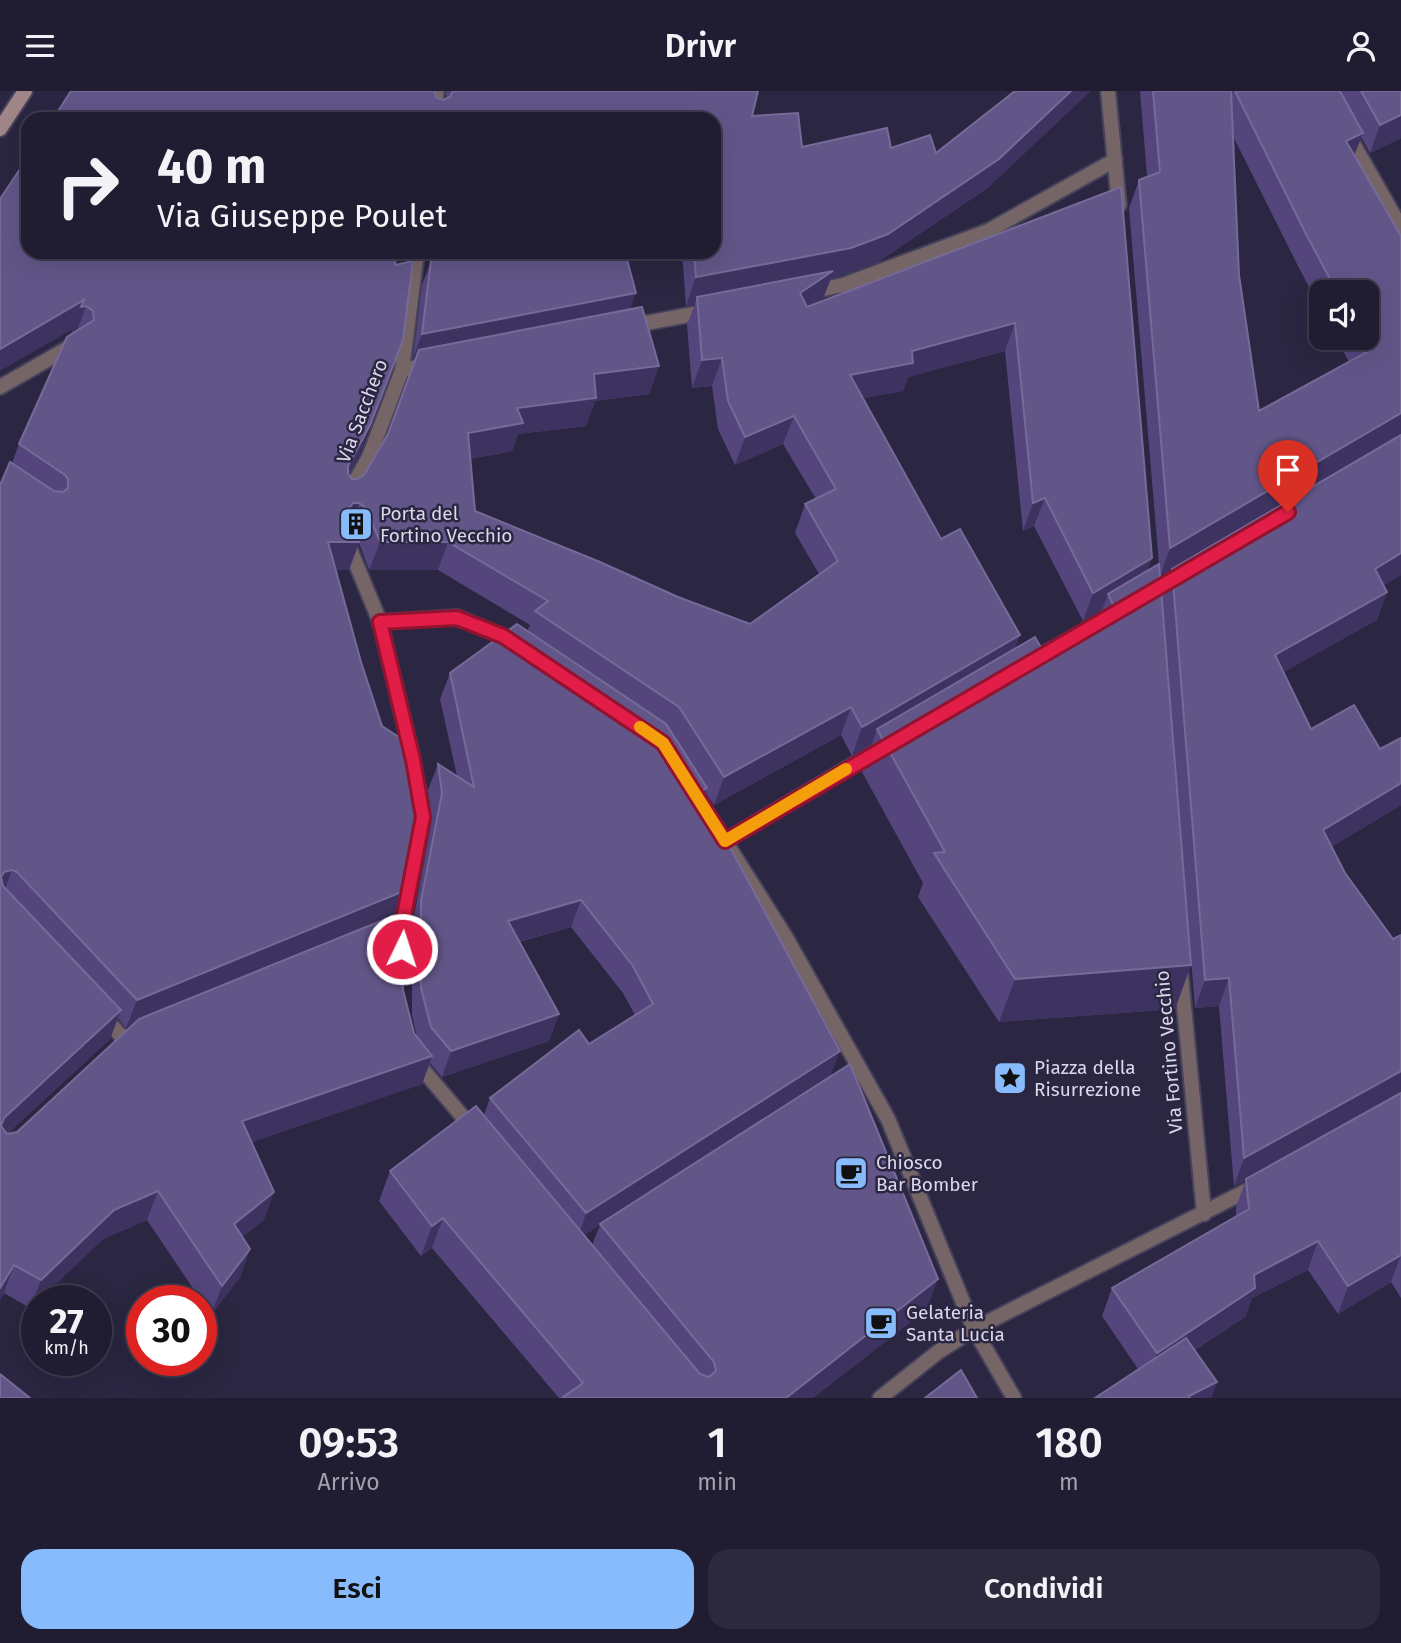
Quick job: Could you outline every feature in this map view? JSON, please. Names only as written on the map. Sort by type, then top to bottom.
[{"type":"main road","points":[[0,129],[25,91]]},
{"type":"street","points":[[434,112],[437,91]]},
{"type":"street","points":[[1108,91],[1120,215]]},
{"type":"street","points":[[1343,125],[1401,229]]},
{"type":"street","points":[[789,295],[843,285],[988,231],[1115,160]]},
{"type":"street","name":"Via Sacchero","points":[[345,498],[369,457],[402,370],[415,259]]},
{"type":"street","points":[[615,329],[722,308]]},
{"type":"street","points":[[0,387],[75,344]]},
{"type":"street","points":[[402,370],[442,362]]},
{"type":"street","points":[[347,540],[380,622],[413,760],[423,817],[402,933],[377,937]]},
{"type":"street","points":[[1021,668],[1128,605]]},
{"type":"street","points":[[380,622],[457,618],[503,636],[526,651]]},
{"type":"street","points":[[901,737],[721,835],[785,936],[856,1073],[888,1119],[974,1329],[1014,1398]]},
{"type":"street","name":"Via Fortino Vecchio","points":[[1180,967],[1204,1213]]},
{"type":"street","points":[[95,1008],[125,1040]]},
{"type":"street","points":[[410,1047],[413,1058],[481,1139]]},
{"type":"street","points":[[880,1398],[938,1352],[974,1329],[1264,1181]]},
{"type":"building","points":[[71,91],[434,91],[437,98],[443,100],[450,97],[453,91],[758,91],[752,116],[798,113],[802,147],[887,128],[891,148],[930,135],[936,153],[1015,91],[1071,91],[999,159],[888,234],[851,248],[696,277],[695,259],[721,259],[721,112],[58,112]]},
{"type":"building","points":[[1153,91],[1231,91],[1239,275],[1259,411],[1368,350],[1379,350],[1379,280],[1331,280],[1235,91],[1340,91],[1363,133],[1346,141],[1401,236],[1401,413],[1170,548],[1139,180],[1160,172]]},
{"type":"building","points":[[1361,91],[1401,91],[1401,115],[1380,125]]},
{"type":"building","points":[[21,168],[21,259],[395,259],[395,265],[413,261],[403,340],[370,425],[348,466],[348,474],[352,479],[364,475],[388,434],[419,350],[642,307],[659,366],[594,374],[596,398],[517,408],[523,423],[468,433],[475,511],[678,597],[750,624],[838,561],[805,504],[836,489],[794,416],[745,437],[728,401],[722,358],[702,360],[697,297],[833,271],[800,293],[807,307],[1121,187],[1152,558],[1093,593],[1045,498],[1033,503],[1015,323],[912,351],[913,363],[850,375],[941,539],[960,529],[1020,635],[862,727],[851,707],[724,777],[679,707],[535,611],[548,601],[448,542],[380,542],[366,508],[359,503],[353,503],[348,515],[359,542],[328,542],[361,662],[382,726],[416,748],[423,789],[404,891],[137,1000],[17,872],[4,872],[1,877],[3,886],[121,1010],[4,1118],[1,1126],[7,1134],[17,1132],[139,1019],[403,912],[403,990],[414,1033],[432,1056],[242,1121],[274,1192],[234,1224],[250,1249],[222,1286],[158,1191],[114,1210],[41,1280],[14,1265],[0,1288],[0,483],[10,462],[54,491],[63,492],[68,488],[65,475],[19,444],[67,337],[94,320],[93,311],[86,306],[81,307],[84,300],[0,349],[0,199]]},
{"type":"building","points":[[627,259],[636,293],[422,334],[431,261]]},
{"type":"building","points":[[1401,435],[1401,553],[1375,569],[1387,592],[1275,655],[1311,729],[1354,705],[1380,749],[1401,738],[1401,783],[1323,830],[1345,873],[1393,939],[1401,935],[1401,1071],[1244,1158],[1229,978],[1205,980],[1172,569]]},
{"type":"building","points":[[1159,564],[1191,965],[1015,979],[934,853],[945,852],[877,729],[1035,637],[1046,656],[1118,615],[1108,594]]},
{"type":"building","points":[[517,624],[666,724],[707,788],[700,792],[840,1051],[586,1213],[490,1098],[579,1030],[589,1044],[653,1004],[633,966],[581,900],[508,921],[559,1014],[451,1051],[431,1027],[421,988],[421,901],[442,793],[438,764],[474,787],[450,673]]},
{"type":"building","points":[[850,1064],[938,1279],[786,1398],[562,1398],[583,1383],[443,1218],[432,1226],[390,1171],[476,1106],[700,1374],[709,1377],[716,1371],[714,1362],[600,1224]]},
{"type":"building","points":[[1401,1093],[1401,1255],[1348,1286],[1318,1241],[1254,1275],[1255,1288],[1157,1353],[1112,1288],[1249,1209],[1246,1179]]},
{"type":"building","points":[[1186,1338],[1217,1382],[1189,1396],[1190,1398],[1095,1398]]},
{"type":"building","points":[[961,1370],[977,1398],[925,1398]]},
{"type":"building","points":[[0,1374],[30,1398],[0,1398]]},
{"type":"slow traffic","points":[[640,727],[663,743],[725,841],[846,769]]},
{"type":"place","name":"Porta del Fortino Vecchio","points":[[356,524]]},
{"type":"place","name":"Piazza della Risurrezione","points":[[1010,1078]]},
{"type":"place","name":"Chiosco Bar Bomber","points":[[851,1173]]},
{"type":"place","name":"Gelateria Santa Lucia","points":[[881,1323]]},
{"type":"route","points":[[402,949],[402,926],[423,817],[413,760],[380,622],[457,618],[503,636],[663,743],[725,841],[1288,512]]}]
